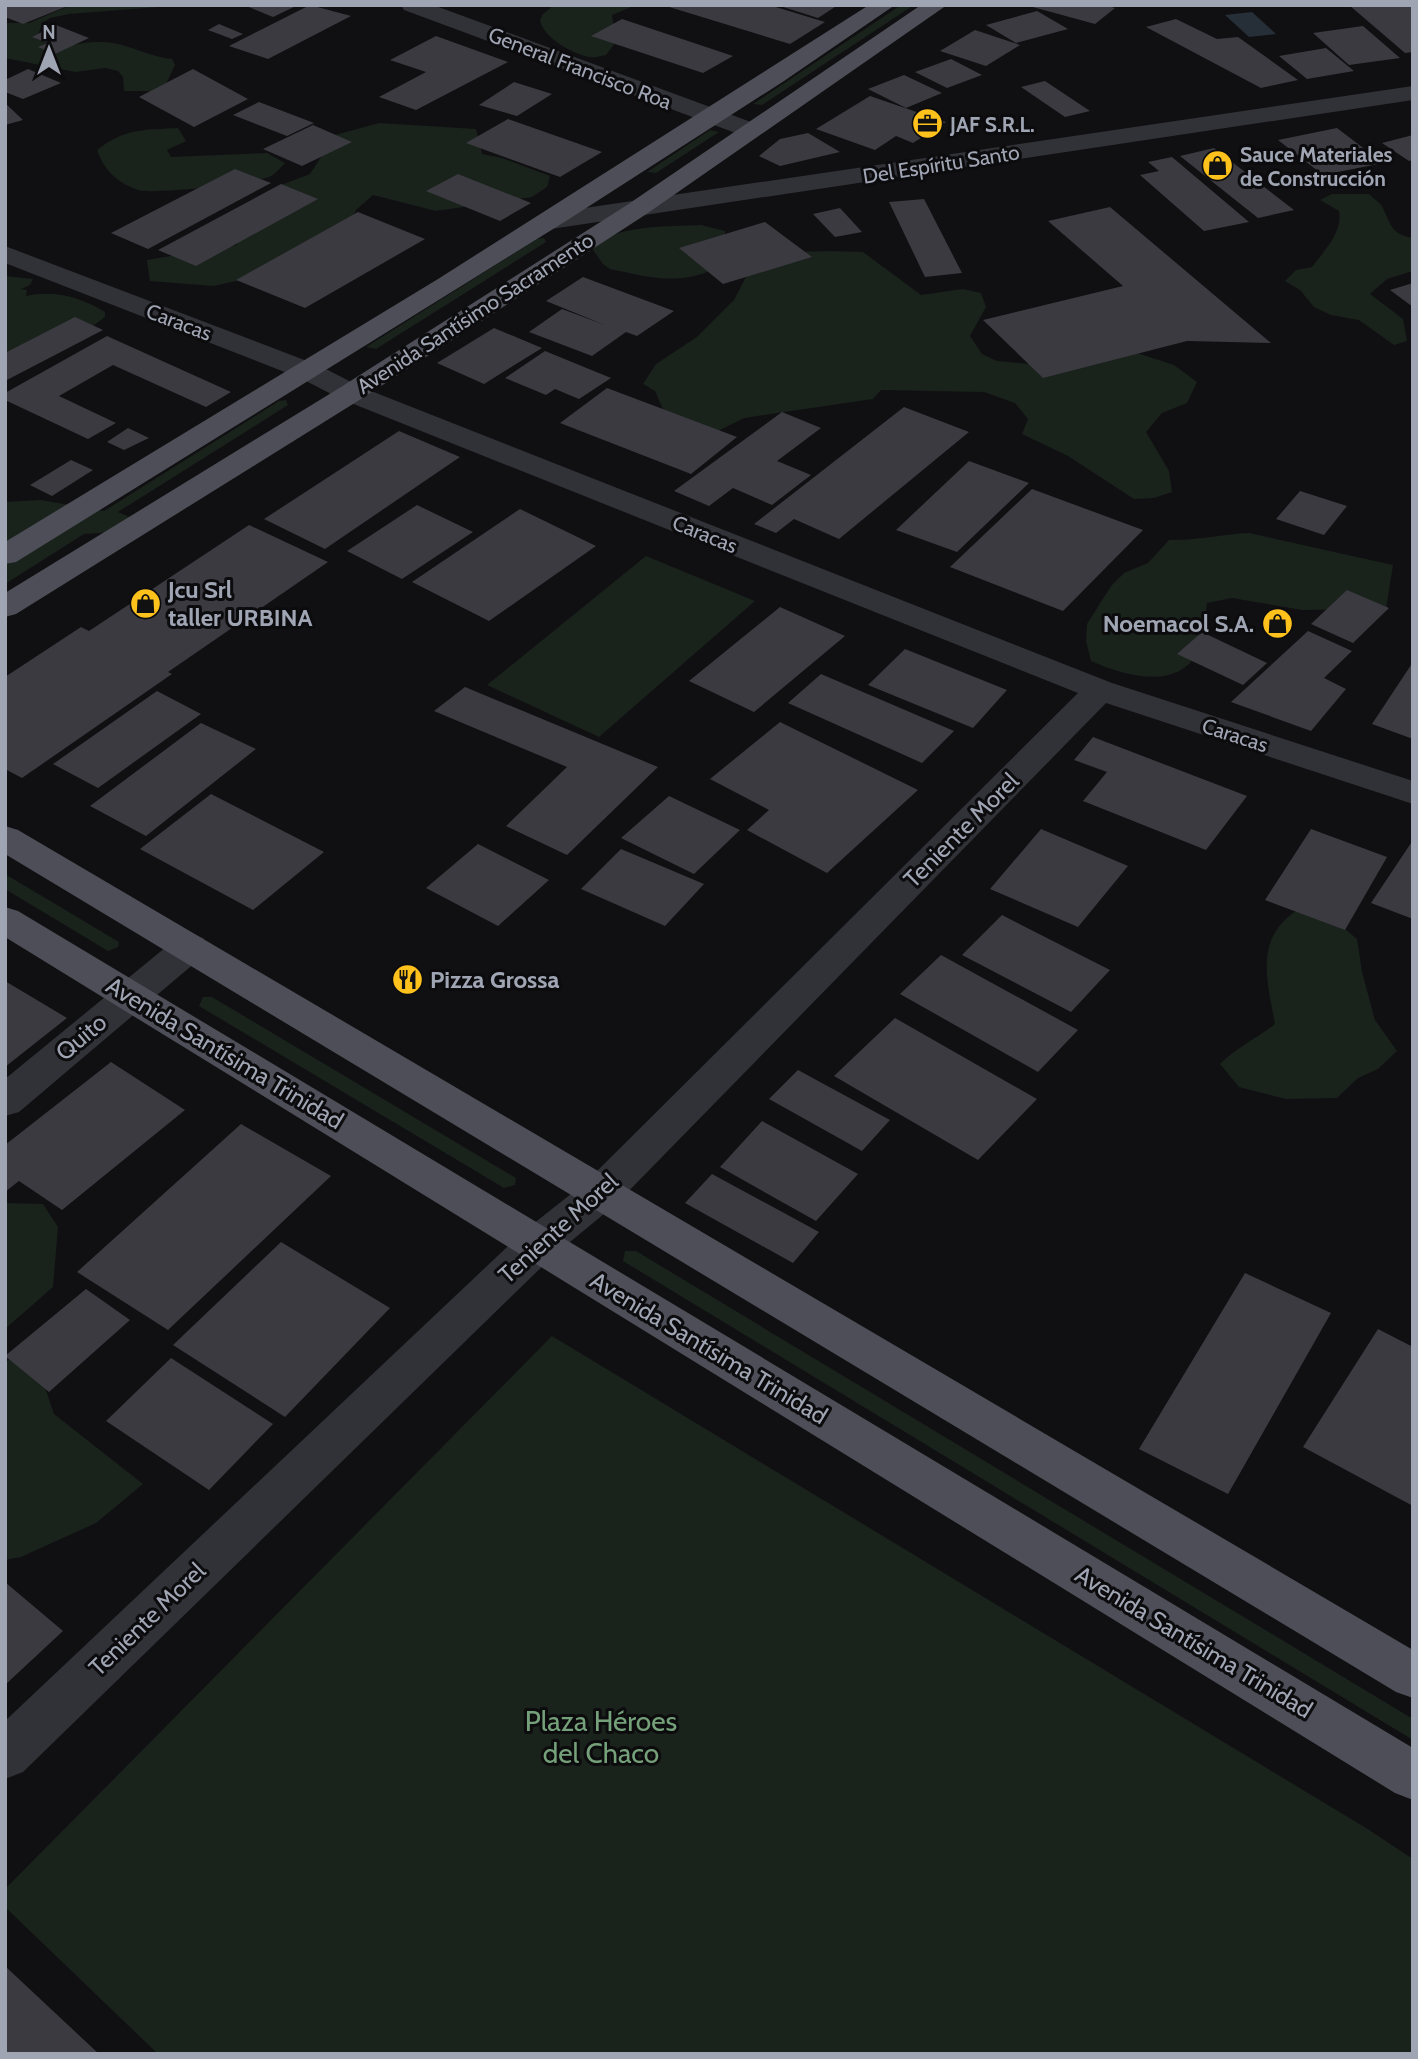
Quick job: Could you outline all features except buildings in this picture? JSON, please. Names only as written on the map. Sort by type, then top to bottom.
[{"type":"main road","name":"Avenida Santísimo Sacramento","points":[[5,555],[310,373],[713,118],[884,5]]},
{"type":"main road","name":"Avenida Santísimo Sacramento","points":[[5,607],[351,393],[636,210],[936,5]]},
{"type":"main road","points":[[5,838],[1413,1676]]},
{"type":"main road","name":"Avenida Santísima Trinidad","points":[[5,920],[1413,1776]]},
{"type":"street","name":"General Francisco Roa","points":[[412,5],[452,11],[713,118],[750,130]]},
{"type":"street","name":"Del Espíritu Santo","points":[[551,221],[1413,93]]},
{"type":"street","name":"Caracas","points":[[5,254],[310,373],[351,393],[1100,690],[1413,793]]},
{"type":"street","name":"Teniente Morel","points":[[5,1755],[538,1244],[601,1193],[1100,690]]},
{"type":"street","name":"Quito","points":[[5,1101],[190,947]]},
{"type":"green space","points":[[71,5],[184,5],[69,14],[50,18],[42,23],[38,36],[50,45],[107,42],[172,59],[175,65],[165,86],[153,91],[124,91],[123,77],[118,71],[105,68],[75,72],[5,58],[5,23],[29,23]]},
{"type":"green space","points":[[554,5],[636,5],[612,15],[616,42],[606,55],[593,57],[567,49],[542,27],[540,20],[543,14]]},
{"type":"green space","points":[[901,5],[914,5],[762,105],[753,104]]},
{"type":"green space","points":[[379,123],[476,129],[482,154],[502,158],[550,176],[547,187],[532,197],[436,211],[373,195],[356,210],[348,227],[240,280],[214,286],[150,281],[147,260],[237,245],[238,230],[276,187],[310,174],[335,135]]},
{"type":"green space","points":[[178,128],[186,141],[167,150],[171,157],[267,153],[285,163],[276,173],[259,179],[203,188],[148,191],[138,190],[118,180],[103,164],[97,150],[126,134]]},
{"type":"green space","points":[[710,130],[719,132],[656,173],[647,172]]},
{"type":"green space","points":[[1332,194],[1369,194],[1382,206],[1395,231],[1413,238],[1413,271],[1387,279],[1370,294],[1403,319],[1407,341],[1394,345],[1359,320],[1331,315],[1314,307],[1300,290],[1285,281],[1296,270],[1312,267],[1335,234],[1339,211],[1320,200]]},
{"type":"green space","points":[[701,225],[725,231],[725,239],[707,272],[695,276],[671,279],[610,269],[591,247],[629,230]]},
{"type":"green space","points":[[544,238],[546,242],[376,349],[366,347],[537,239]]},
{"type":"green space","points":[[792,252],[863,252],[921,295],[963,289],[981,293],[986,307],[970,336],[982,354],[997,361],[1084,364],[1131,351],[1174,365],[1197,382],[1187,403],[1162,413],[1146,432],[1169,471],[1172,492],[1154,498],[1134,499],[1068,456],[1022,434],[1028,419],[1015,403],[984,392],[881,390],[873,399],[744,418],[718,431],[665,414],[655,391],[643,384],[656,364],[697,337],[734,300],[749,271]]},
{"type":"green space","points":[[5,276],[33,279],[30,285],[21,289],[27,290],[26,296],[67,296],[96,307],[105,312],[105,317],[94,325],[5,356]]},
{"type":"green space","points":[[286,400],[288,405],[118,512],[134,519],[116,532],[84,534],[5,584],[5,502],[41,500],[104,511],[279,401]]},
{"type":"green space","points":[[1249,533],[1393,565],[1386,609],[1302,610],[1232,598],[1207,603],[1200,646],[1192,661],[1180,670],[1152,677],[1120,672],[1091,661],[1086,641],[1087,624],[1111,586],[1124,573],[1148,563],[1169,540]]},
{"type":"green space","points":[[646,556],[755,601],[599,737],[487,685]]},
{"type":"green space","points":[[5,874],[119,942],[118,947],[108,951],[5,889]]},
{"type":"green space","points":[[1296,911],[1332,918],[1357,939],[1362,972],[1375,1020],[1397,1051],[1378,1069],[1358,1078],[1337,1098],[1286,1099],[1239,1087],[1220,1064],[1275,1024],[1267,977],[1269,948],[1274,934]]},
{"type":"green space","points":[[203,997],[212,997],[516,1178],[515,1185],[504,1188],[199,1006]]},
{"type":"green space","points":[[5,1203],[43,1204],[58,1227],[53,1287],[5,1329]]},
{"type":"green space","points":[[625,1251],[636,1251],[1413,1719],[1413,1740],[623,1261]]},
{"type":"green space","name":"Plaza Héroes del Chaco","points":[[552,1336],[1413,1859],[1413,2054],[158,2054],[5,1907],[5,1889]]},
{"type":"green space","points":[[9,1360],[37,1364],[54,1414],[143,1484],[96,1523],[21,1557],[5,1560],[5,1362]]},
{"type":"shaded area","points":[[1252,12],[1276,34],[1249,37],[1225,15]]},
{"type":"place","name":"JAF S.R.L.","points":[[927,124]]},
{"type":"place","name":"Sauce Materiales de Construcción","points":[[1217,166]]},
{"type":"place","name":"Jcu Srl taller URBINA","points":[[145,603]]},
{"type":"place","name":"Noemacol S.A.","points":[[1277,623]]},
{"type":"place","name":"Pizza Grossa","points":[[407,979]]}]
